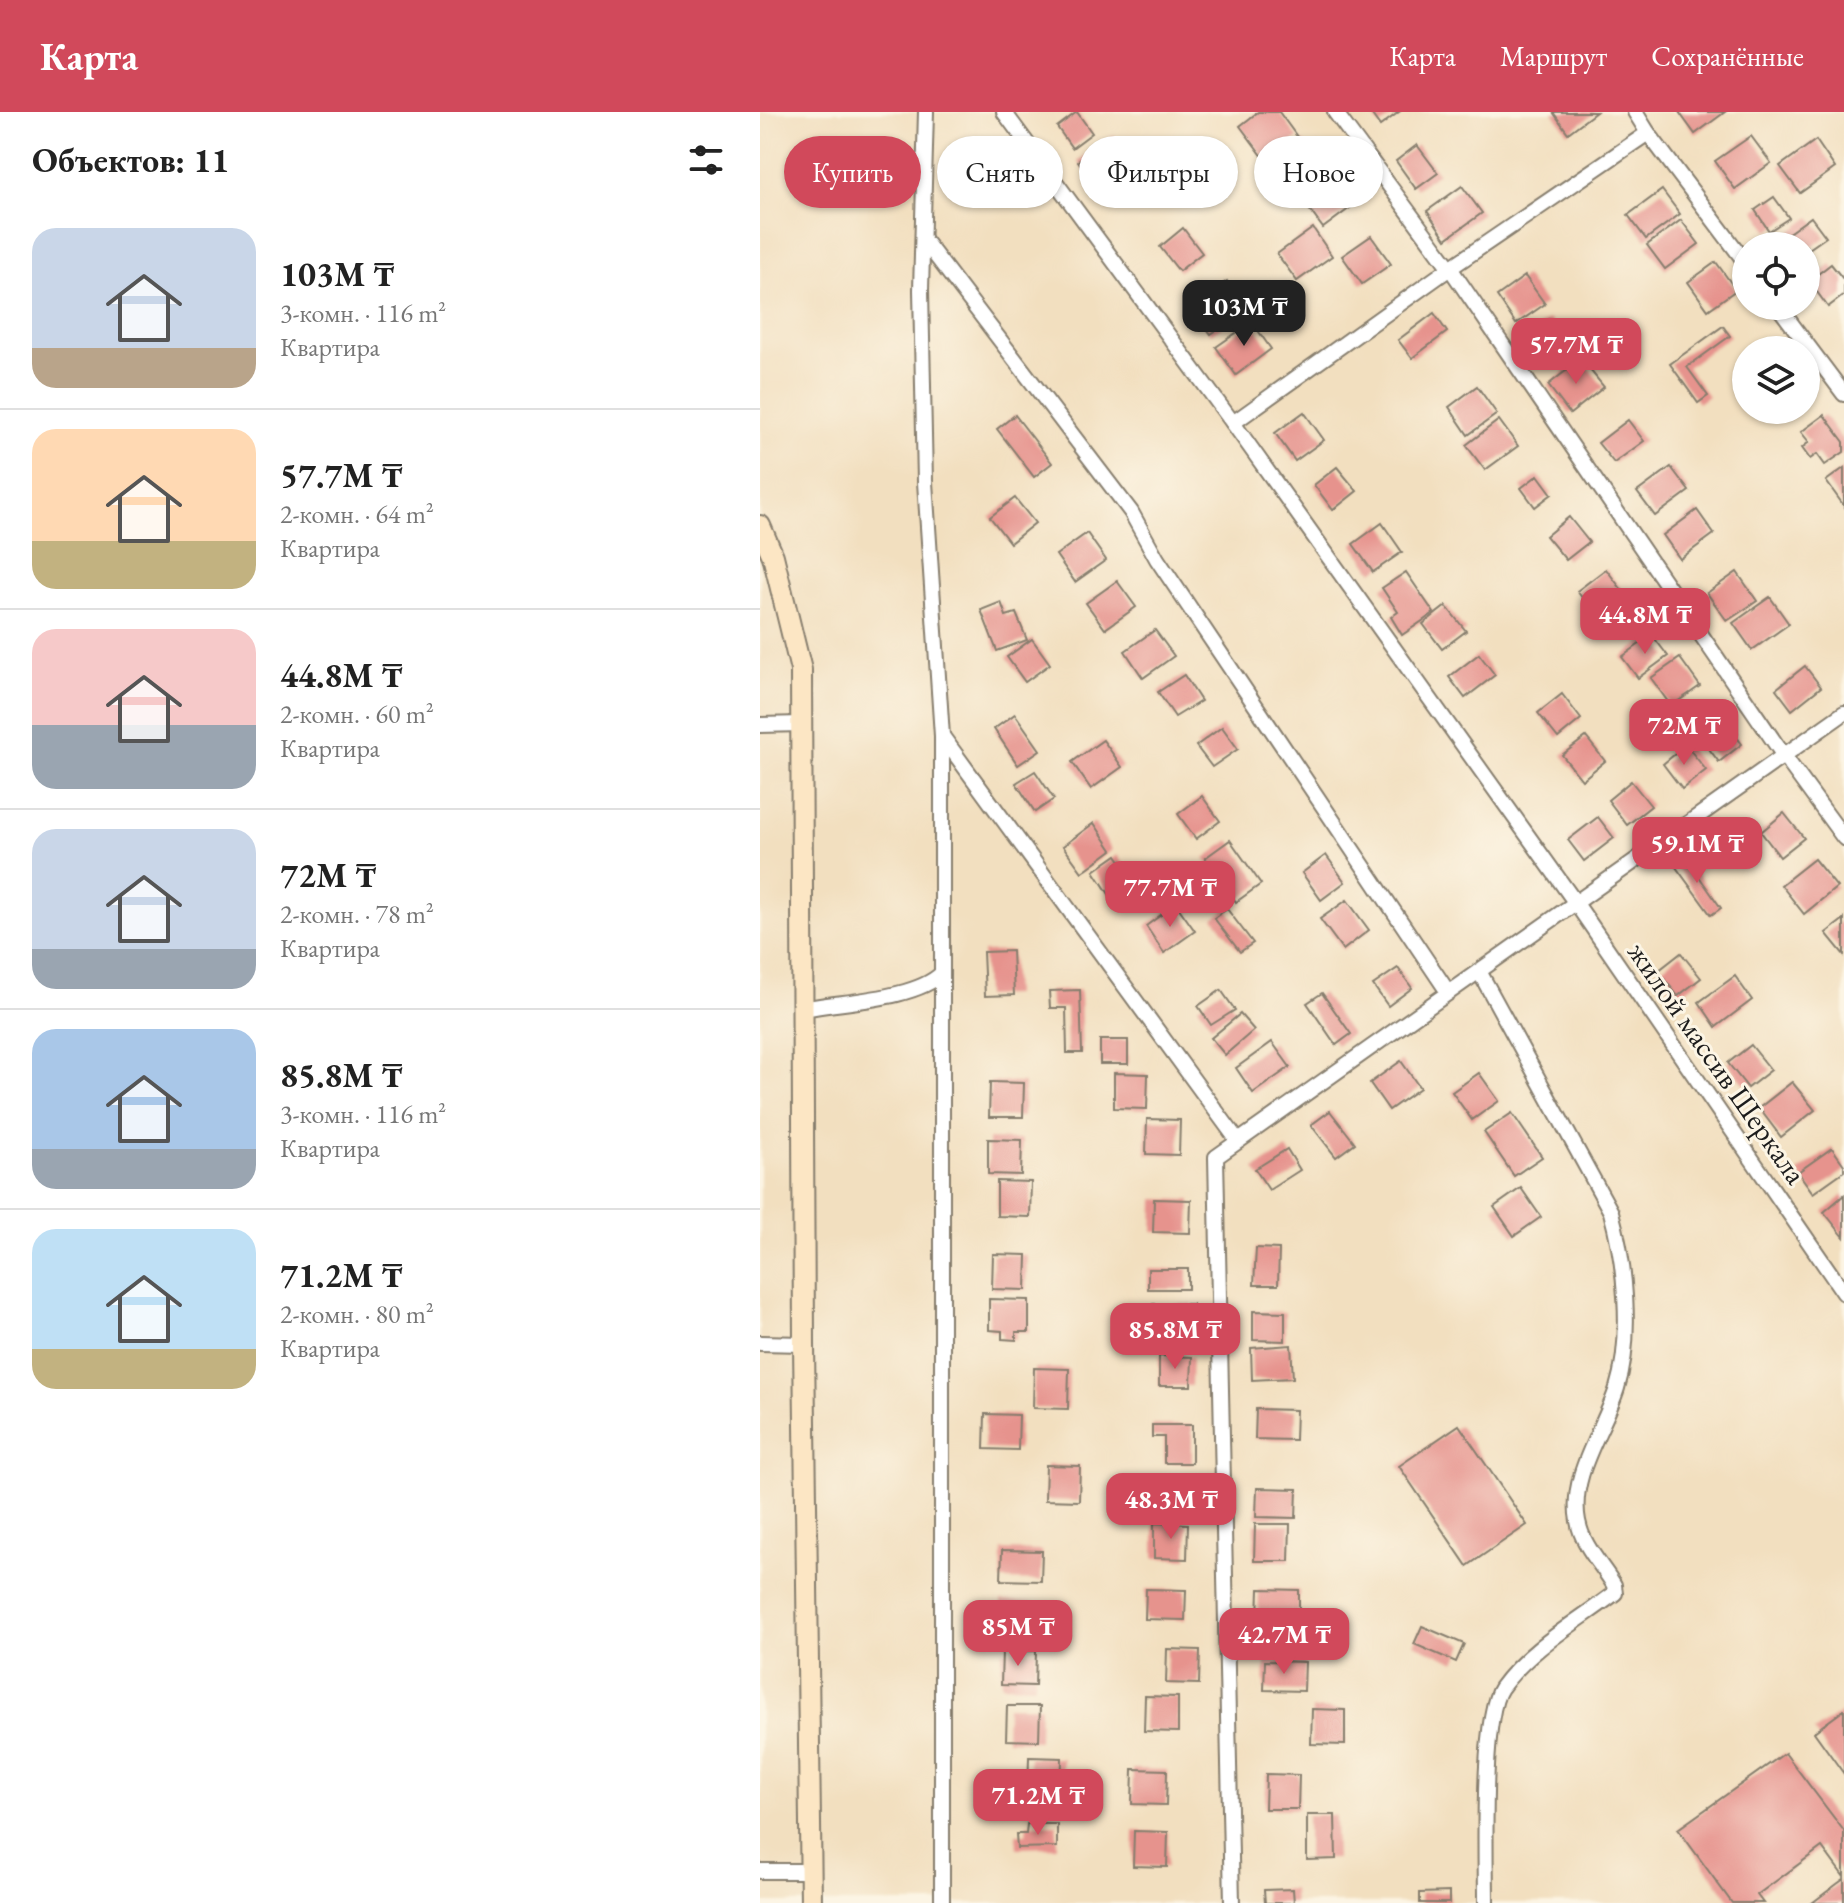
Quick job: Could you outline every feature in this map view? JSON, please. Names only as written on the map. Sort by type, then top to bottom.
[{"type":"main road","points":[[760,526],[773,556],[801,670],[804,1344],[811,1903]]},
{"type":"street","points":[[926,112],[921,290],[925,482],[942,736],[942,1903]]},
{"type":"street","name":"жилой массив Шеркала","points":[[1004,112],[1233,423],[1575,902],[1844,1293]]},
{"type":"street","points":[[1335,112],[1450,268],[1784,756],[1844,838]]},
{"type":"street","points":[[1635,112],[1732,244]]},
{"type":"street","points":[[1233,423],[1450,268],[1648,133]]},
{"type":"street","points":[[923,239],[1131,512],[1157,559],[1448,992]]},
{"type":"street","points":[[1788,320],[1844,394]]},
{"type":"street","points":[[1232,1903],[1216,1157],[1844,713]]},
{"type":"street","points":[[760,725],[802,724]]},
{"type":"street","points":[[942,736],[1238,1141]]},
{"type":"street","points":[[1479,971],[1611,1212],[1620,1246],[1626,1341],[1618,1387],[1587,1460],[1579,1490],[1577,1520],[1584,1539],[1614,1585],[1615,1593],[1541,1649],[1500,1690],[1492,1709],[1487,1788],[1486,1903]]},
{"type":"street","points":[[803,1009],[907,992],[933,983],[942,973]]},
{"type":"street","points":[[760,1343],[804,1344]]},
{"type":"street","points":[[760,1871],[810,1871]]},
{"type":"building","points":[[1077,112],[1092,133],[1079,136],[1079,143],[1072,148],[1057,127]]},
{"type":"building","points":[[1258,112],[1279,112],[1297,136],[1254,136],[1254,145],[1240,126]]},
{"type":"building","points":[[1370,112],[1399,112],[1380,126]]},
{"type":"building","points":[[1553,112],[1596,112],[1568,133]]},
{"type":"building","points":[[1679,112],[1725,112],[1695,134]]},
{"type":"building","points":[[1751,136],[1771,163],[1735,189],[1715,161]]},
{"type":"building","points":[[1816,140],[1835,168],[1800,193],[1780,166]]},
{"type":"building","points":[[1417,145],[1438,173],[1416,189],[1396,161]]},
{"type":"building","points":[[1462,186],[1482,213],[1446,239],[1427,211]]},
{"type":"building","points":[[1662,190],[1680,214],[1646,239],[1628,215]]},
{"type":"building","points":[[1774,197],[1789,218],[1769,231],[1755,210]]},
{"type":"building","points":[[1308,208],[1350,208],[1323,228]]},
{"type":"building","points":[[1811,217],[1826,237],[1820,241],[1820,232],[1790,232]]},
{"type":"building","points":[[1681,220],[1699,244],[1665,269],[1647,245]]},
{"type":"building","points":[[1183,228],[1202,253],[1179,271],[1160,247]]},
{"type":"building","points":[[1313,228],[1332,256],[1297,281],[1277,254]]},
{"type":"building","points":[[1371,236],[1391,264],[1362,284],[1342,256]]},
{"type":"building","points":[[1716,262],[1732,284],[1732,293],[1708,310],[1688,282]]},
{"type":"building","points":[[1831,264],[1844,280],[1844,295],[1828,307],[1820,296],[1820,272]]},
{"type":"building","points":[[1525,276],[1545,304],[1516,324],[1497,296]]},
{"type":"building","points":[[1227,281],[1246,309],[1211,334],[1191,307]]},
{"type":"building","points":[[1434,313],[1447,332],[1412,358],[1398,340]]},
{"type":"building","points":[[1549,319],[1569,347],[1541,367],[1521,339]]},
{"type":"building","points":[[1252,322],[1271,349],[1236,375],[1216,347]]},
{"type":"building","points":[[1723,326],[1730,336],[1687,367],[1708,396],[1698,403],[1670,364]]},
{"type":"building","points":[[1581,359],[1604,387],[1570,414],[1548,385]]},
{"type":"building","points":[[1477,386],[1497,414],[1468,435],[1449,407]]},
{"type":"building","points":[[1304,412],[1324,440],[1295,461],[1275,433]]},
{"type":"building","points":[[1015,415],[1052,463],[1034,477],[997,429]]},
{"type":"building","points":[[1824,415],[1844,442],[1844,452],[1825,465],[1817,454],[1810,459],[1802,448],[1809,442],[1801,432],[1812,424],[1820,424],[1820,418]]},
{"type":"building","points":[[1499,420],[1518,446],[1485,470],[1466,445]]},
{"type":"building","points":[[1628,420],[1644,441],[1614,463],[1598,443]]},
{"type":"building","points":[[1337,467],[1357,491],[1333,510],[1314,485]]},
{"type":"building","points":[[1671,467],[1689,491],[1655,516],[1637,492]]},
{"type":"building","points":[[1844,468],[1844,506],[1826,481]]},
{"type":"building","points":[[1538,475],[1552,494],[1535,507],[1521,488]]},
{"type":"building","points":[[1015,498],[1035,523],[1010,543],[990,517]]},
{"type":"building","points":[[1697,510],[1714,534],[1680,559],[1663,535]]},
{"type":"building","points":[[1569,517],[1589,542],[1566,560],[1546,536]]},
{"type":"building","points":[[1382,523],[1402,552],[1373,572],[1353,544]]},
{"type":"building","points":[[1087,533],[1106,560],[1075,582],[1056,555]]},
{"type":"building","points":[[1606,569],[1622,590],[1593,612],[1577,591]]},
{"type":"building","points":[[1406,572],[1434,613],[1402,635],[1391,617],[1398,612],[1382,588]]},
{"type":"building","points":[[1737,572],[1757,601],[1727,621],[1707,593]]},
{"type":"building","points":[[1117,581],[1136,607],[1105,629],[1086,603]]},
{"type":"building","points":[[1770,597],[1789,624],[1752,650],[1733,623]]},
{"type":"building","points":[[1001,602],[1006,616],[1016,613],[1027,640],[997,651],[981,610]]},
{"type":"building","points":[[1446,606],[1466,631],[1442,649],[1423,624]]},
{"type":"building","points":[[1155,630],[1174,656],[1143,678],[1125,651]]},
{"type":"building","points":[[1652,635],[1668,656],[1638,678],[1622,657]]},
{"type":"building","points":[[1032,639],[1050,664],[1025,682],[1007,657]]},
{"type":"building","points":[[1479,654],[1495,675],[1465,698],[1449,677]]},
{"type":"building","points":[[1680,658],[1700,686],[1671,706],[1651,678]]},
{"type":"building","points":[[1805,666],[1821,687],[1792,710],[1776,689]]},
{"type":"building","points":[[1184,675],[1201,701],[1175,717],[1158,692]]},
{"type":"building","points":[[1562,694],[1581,719],[1558,738],[1538,713]]},
{"type":"building","points":[[1015,714],[1040,750],[1018,765],[994,729]]},
{"type":"building","points":[[1723,719],[1742,744],[1719,762],[1700,737]]},
{"type":"building","points":[[1222,727],[1238,749],[1212,767],[1196,746]]},
{"type":"building","points":[[1586,737],[1605,761],[1582,780],[1562,755]]},
{"type":"building","points":[[1103,740],[1122,767],[1091,789],[1072,762]]},
{"type":"building","points":[[1686,745],[1706,770],[1682,789],[1663,764]]},
{"type":"building","points":[[1035,771],[1054,799],[1035,812],[1016,783]]},
{"type":"building","points":[[1631,781],[1651,806],[1627,825],[1608,800]]},
{"type":"building","points":[[1202,796],[1220,821],[1196,839],[1178,814]]},
{"type":"building","points":[[1784,813],[1804,838],[1780,857],[1761,832]]},
{"type":"building","points":[[1598,817],[1614,838],[1584,861],[1568,840]]},
{"type":"building","points":[[1094,823],[1112,850],[1082,872],[1063,846]]},
{"type":"building","points":[[1230,840],[1261,884],[1236,902],[1205,858]]},
{"type":"building","points":[[1117,855],[1135,881],[1111,897],[1094,871]]},
{"type":"building","points":[[1326,855],[1345,882],[1321,900],[1302,873]]},
{"type":"building","points":[[1684,855],[1721,908],[1711,915],[1673,863]]},
{"type":"building","points":[[1814,859],[1837,887],[1804,914],[1781,885]]},
{"type":"building","points":[[1347,900],[1369,930],[1343,950],[1320,919]]},
{"type":"building","points":[[1176,904],[1195,931],[1164,953],[1146,926]]},
{"type":"building","points":[[1227,909],[1253,943],[1240,952],[1214,918]]},
{"type":"building","points":[[1844,919],[1844,955],[1826,933]]},
{"type":"building","points":[[1012,951],[1014,995],[985,996],[983,952]]},
{"type":"building","points":[[1681,953],[1701,978],[1678,996],[1658,971]]},
{"type":"building","points":[[1398,968],[1412,988],[1388,1006],[1373,985]]},
{"type":"building","points":[[1735,976],[1752,1000],[1716,1027],[1699,1002]]},
{"type":"building","points":[[1080,990],[1082,1053],[1067,1053],[1066,1008],[1050,1008],[1049,991]]},
{"type":"building","points":[[1221,990],[1235,1010],[1211,1025],[1198,1006]]},
{"type":"building","points":[[1322,993],[1351,1034],[1336,1045],[1307,1003]]},
{"type":"building","points":[[1240,1014],[1254,1030],[1225,1055],[1211,1038]]},
{"type":"building","points":[[1100,1040],[1128,1040],[1128,1064],[1100,1064]]},
{"type":"building","points":[[1272,1042],[1290,1067],[1253,1093],[1236,1068]]},
{"type":"building","points":[[1751,1045],[1771,1070],[1748,1088],[1728,1063]]},
{"type":"building","points":[[1401,1061],[1420,1088],[1389,1110],[1370,1083]]},
{"type":"building","points":[[1114,1073],[1148,1074],[1147,1109],[1114,1108]]},
{"type":"building","points":[[1479,1073],[1499,1101],[1472,1120],[1452,1092]]},
{"type":"building","points":[[990,1082],[1024,1083],[1023,1117],[989,1117]]},
{"type":"building","points":[[1792,1082],[1815,1110],[1781,1137],[1759,1108]]},
{"type":"building","points":[[1330,1111],[1355,1143],[1336,1157],[1311,1125]]},
{"type":"building","points":[[1512,1113],[1542,1157],[1514,1176],[1484,1132]]},
{"type":"building","points":[[1147,1119],[1180,1120],[1179,1155],[1146,1154]]},
{"type":"building","points":[[988,1139],[1022,1140],[1021,1175],[988,1174]]},
{"type":"building","points":[[1832,1148],[1844,1165],[1844,1171],[1813,1193],[1798,1172]]},
{"type":"building","points":[[1287,1149],[1300,1170],[1269,1190],[1255,1169]]},
{"type":"building","points":[[997,1181],[1031,1182],[1030,1217],[997,1216]]},
{"type":"building","points":[[1521,1188],[1541,1217],[1514,1236],[1494,1207]]},
{"type":"building","points":[[1844,1195],[1844,1237],[1824,1212]]},
{"type":"building","points":[[1154,1199],[1191,1200],[1190,1233],[1153,1232]]},
{"type":"building","points":[[1256,1248],[1279,1249],[1278,1285],[1254,1285]]},
{"type":"building","points":[[993,1254],[1027,1255],[1026,1290],[992,1289]]},
{"type":"building","points":[[1148,1269],[1188,1269],[1188,1289],[1148,1289]]},
{"type":"building","points":[[989,1299],[1029,1300],[1029,1332],[1016,1332],[1016,1340],[1002,1339],[1002,1331],[989,1330]]},
{"type":"building","points":[[1153,1304],[1193,1304],[1193,1349],[1153,1349]]},
{"type":"building","points":[[1253,1311],[1285,1312],[1285,1341],[1253,1340]]},
{"type":"building","points":[[1291,1345],[1293,1378],[1252,1380],[1251,1348]]},
{"type":"building","points":[[1159,1356],[1192,1357],[1191,1386],[1159,1386]]},
{"type":"building","points":[[1034,1368],[1069,1369],[1068,1409],[1033,1408]]},
{"type":"building","points":[[1256,1409],[1296,1410],[1295,1440],[1255,1439]]},
{"type":"building","points":[[985,1414],[1019,1415],[1018,1450],[984,1449]]},
{"type":"building","points":[[1152,1425],[1192,1425],[1192,1463],[1164,1463],[1164,1437],[1152,1437]]},
{"type":"building","points":[[1459,1425],[1527,1525],[1467,1566],[1399,1466]]},
{"type":"building","points":[[1046,1465],[1080,1466],[1079,1501],[1045,1500]]},
{"type":"building","points":[[1144,1477],[1178,1478],[1177,1513],[1143,1512]]},
{"type":"building","points":[[1257,1488],[1297,1489],[1296,1518],[1256,1517]]},
{"type":"building","points":[[1154,1523],[1188,1524],[1187,1559],[1154,1558]]},
{"type":"building","points":[[1255,1524],[1290,1524],[1289,1561],[1254,1561]]},
{"type":"building","points":[[1002,1550],[1042,1551],[1041,1581],[1001,1580]]},
{"type":"building","points":[[1146,1589],[1186,1590],[1185,1620],[1145,1619]]},
{"type":"building","points":[[1259,1589],[1299,1590],[1299,1620],[1258,1619]]},
{"type":"building","points":[[1001,1601],[1034,1602],[1033,1637],[1000,1636]]},
{"type":"building","points":[[1422,1626],[1464,1644],[1456,1662],[1414,1644]]},
{"type":"building","points":[[1167,1649],[1200,1650],[1199,1684],[1166,1683]]},
{"type":"building","points":[[1002,1650],[1036,1651],[1035,1686],[1001,1685]]},
{"type":"building","points":[[1265,1661],[1305,1662],[1304,1691],[1264,1690]]},
{"type":"building","points":[[1145,1696],[1178,1697],[1178,1732],[1144,1731]]},
{"type":"building","points":[[1007,1706],[1040,1706],[1039,1741],[1006,1740]]},
{"type":"building","points":[[1312,1709],[1345,1710],[1345,1745],[1311,1744]]},
{"type":"building","points":[[1844,1710],[1844,1774],[1814,1732]]},
{"type":"building","points":[[1785,1753],[1844,1831],[1844,1877],[1822,1847],[1757,1895],[1763,1903],[1732,1903],[1678,1829]]},
{"type":"building","points":[[1029,1757],[1062,1758],[1061,1793],[1028,1792]]},
{"type":"building","points":[[1133,1769],[1167,1770],[1166,1805],[1132,1804]]},
{"type":"building","points":[[1266,1774],[1299,1775],[1298,1809],[1265,1809]]},
{"type":"building","points":[[1307,1815],[1335,1815],[1336,1859],[1307,1860]]},
{"type":"building","points":[[1027,1824],[1057,1824],[1057,1847],[1017,1848],[1016,1834],[1026,1834]]},
{"type":"building","points":[[1134,1831],[1168,1832],[1167,1867],[1133,1866]]},
{"type":"building","points":[[1844,1879],[1844,1903],[1812,1903],[1837,1884]]},
{"type":"building","points":[[1293,1889],[1294,1903],[1265,1903],[1264,1890]]},
{"type":"building","points":[[1449,1892],[1449,1903],[1420,1903],[1420,1893]]}]
